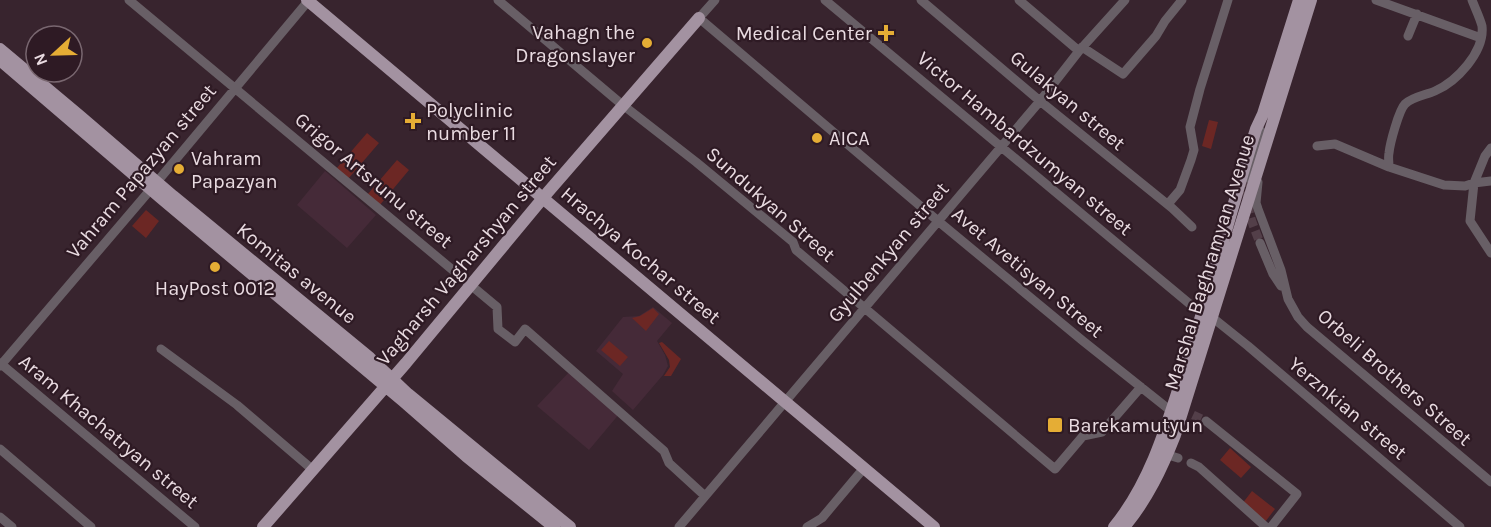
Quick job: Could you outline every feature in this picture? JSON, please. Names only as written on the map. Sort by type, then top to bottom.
[{"type":"main road","name":"Hrachya Kochar street","points":[[311,0],[788,399]]},
{"type":"main road","name":"Marshal Baghramyan Avenue","points":[[1123,527],[1173,456],[1182,412],[1245,167],[1299,0]]},
{"type":"main road","name":"Marshal Baghramyan Avenue","points":[[1207,315],[1266,148],[1311,0]]},
{"type":"main road","name":"Vagharsh Vagharshyan street","points":[[274,527],[548,197],[695,30],[699,18]]},
{"type":"main road","name":"Komitas avenue","points":[[0,50],[154,185]]},
{"type":"main road","name":"Komitas avenue","points":[[0,60],[334,328],[466,456],[554,527]]},
{"type":"main road","name":"Vagharsh Vagharshyan street","points":[[264,527],[391,385]]},
{"type":"main road","name":"Komitas avenue","points":[[391,385],[408,394],[570,527]]},
{"type":"main road","points":[[788,399],[934,527]]},
{"type":"main road","points":[[788,399],[944,527]]},
{"type":"main road","name":"Marshal Baghramyan Avenue","points":[[1123,527],[1137,493],[1182,412]]},
{"type":"street","name":"Grigor Artsrunu street","points":[[129,0],[497,307],[498,329],[515,342],[525,329],[664,450],[669,463],[705,496]]},
{"type":"street","name":"Vahram Papazyan street","points":[[0,364],[311,0]]},
{"type":"street","name":"Sundukyan Street","points":[[498,0],[793,242],[795,250],[1055,468],[1083,436],[1102,432],[1141,387]]},
{"type":"street","name":"Vagharsh Vagharshyan street","points":[[699,18],[715,0]]},
{"type":"street","name":"Victor Hambardzumyan street","points":[[825,0],[1207,315]]},
{"type":"street","name":"Gulakyan street","points":[[921,0],[1040,101],[1168,204],[1192,227]]},
{"type":"street","points":[[1019,0],[1081,49],[1123,74],[1156,36],[1182,0]]},
{"type":"street","name":"Gyulbenkyan street","points":[[679,527],[1040,101],[1081,49],[1125,0]]},
{"type":"street","points":[[1168,204],[1180,190],[1194,150],[1190,127],[1228,0]]},
{"type":"street","points":[[1376,0],[1482,38]]},
{"type":"street","points":[[1389,167],[1389,154],[1399,113],[1405,104],[1450,83],[1475,54],[1482,38],[1482,26],[1472,0]]},
{"type":"street","points":[[1408,36],[1417,14]]},
{"type":"street","name":"Avet Avetisyan Street","points":[[699,18],[938,221],[1141,387],[1182,412]]},
{"type":"street","points":[[1248,178],[1260,135],[1263,114]]},
{"type":"street","points":[[1317,146],[1335,144],[1389,167],[1444,185],[1465,186],[1491,181]]},
{"type":"street","name":"Orbeli Brothers Street","points":[[1266,148],[1256,203],[1281,270],[1285,291],[1298,317],[1491,482]]},
{"type":"street","points":[[1491,148],[1485,156],[1474,183],[1470,220],[1491,253]]},
{"type":"street","name":"Orbeli Brothers Street","points":[[1260,243],[1273,274],[1285,291]]},
{"type":"street","name":"Yerznkian street","points":[[1207,315],[1248,346],[1460,527]]},
{"type":"street","points":[[161,349],[237,405],[313,470]]},
{"type":"street","name":"Aram Khachatryan street","points":[[0,364],[195,527]]},
{"type":"street","points":[[1206,421],[1297,494],[1271,527]]},
{"type":"street","points":[[0,449],[91,527]]},
{"type":"street","points":[[1191,463],[1200,467],[1266,527]]},
{"type":"street","points":[[807,527],[822,518],[864,468]]},
{"type":"street","points":[[0,517],[12,527]]},
{"type":"shaded area","points":[[1209,120],[1218,122],[1211,149],[1202,146]]},
{"type":"shaded area","points":[[367,133],[379,143],[348,179],[336,169]]},
{"type":"shaded area","points":[[397,160],[409,170],[379,206],[367,195]]},
{"type":"shaded area","points":[[325,171],[376,215],[347,248],[297,205]]},
{"type":"shaded area","points":[[146,210],[159,221],[146,238],[132,226]]},
{"type":"shaded area","points":[[653,307],[672,323],[657,341],[668,366],[633,410],[612,391],[623,374],[596,351],[623,317],[639,316]]},
{"type":"shaded area","points":[[653,308],[659,314],[646,331],[632,318]]},
{"type":"shaded area","points":[[609,341],[628,357],[620,366],[601,350]]},
{"type":"shaded area","points":[[662,342],[681,359],[671,376],[664,376],[670,367],[669,360],[659,343]]},
{"type":"shaded area","points":[[570,371],[620,413],[589,450],[537,406]]},
{"type":"shaded area","points":[[1230,448],[1251,467],[1241,478],[1220,460]]},
{"type":"shaded area","points":[[1252,491],[1275,509],[1265,522],[1242,504]]},
{"type":"tunnel","points":[[1248,178],[1249,212],[1260,243]]},
{"type":"tunnel","points":[[1193,415],[1206,421]]},
{"type":"place","name":"Medical Center","points":[[886,33]]},
{"type":"place","name":"Vahagn the Dragonslayer","points":[[647,43]]},
{"type":"place","name":"Polyclinic number 11","points":[[413,121]]},
{"type":"place","name":"AICA","points":[[817,138]]},
{"type":"place","name":"Vahram Papazyan","points":[[179,169]]},
{"type":"place","name":"HayPost 0012","points":[[215,267]]},
{"type":"place","name":"Barekamutyun","points":[[1055,425]]}]
